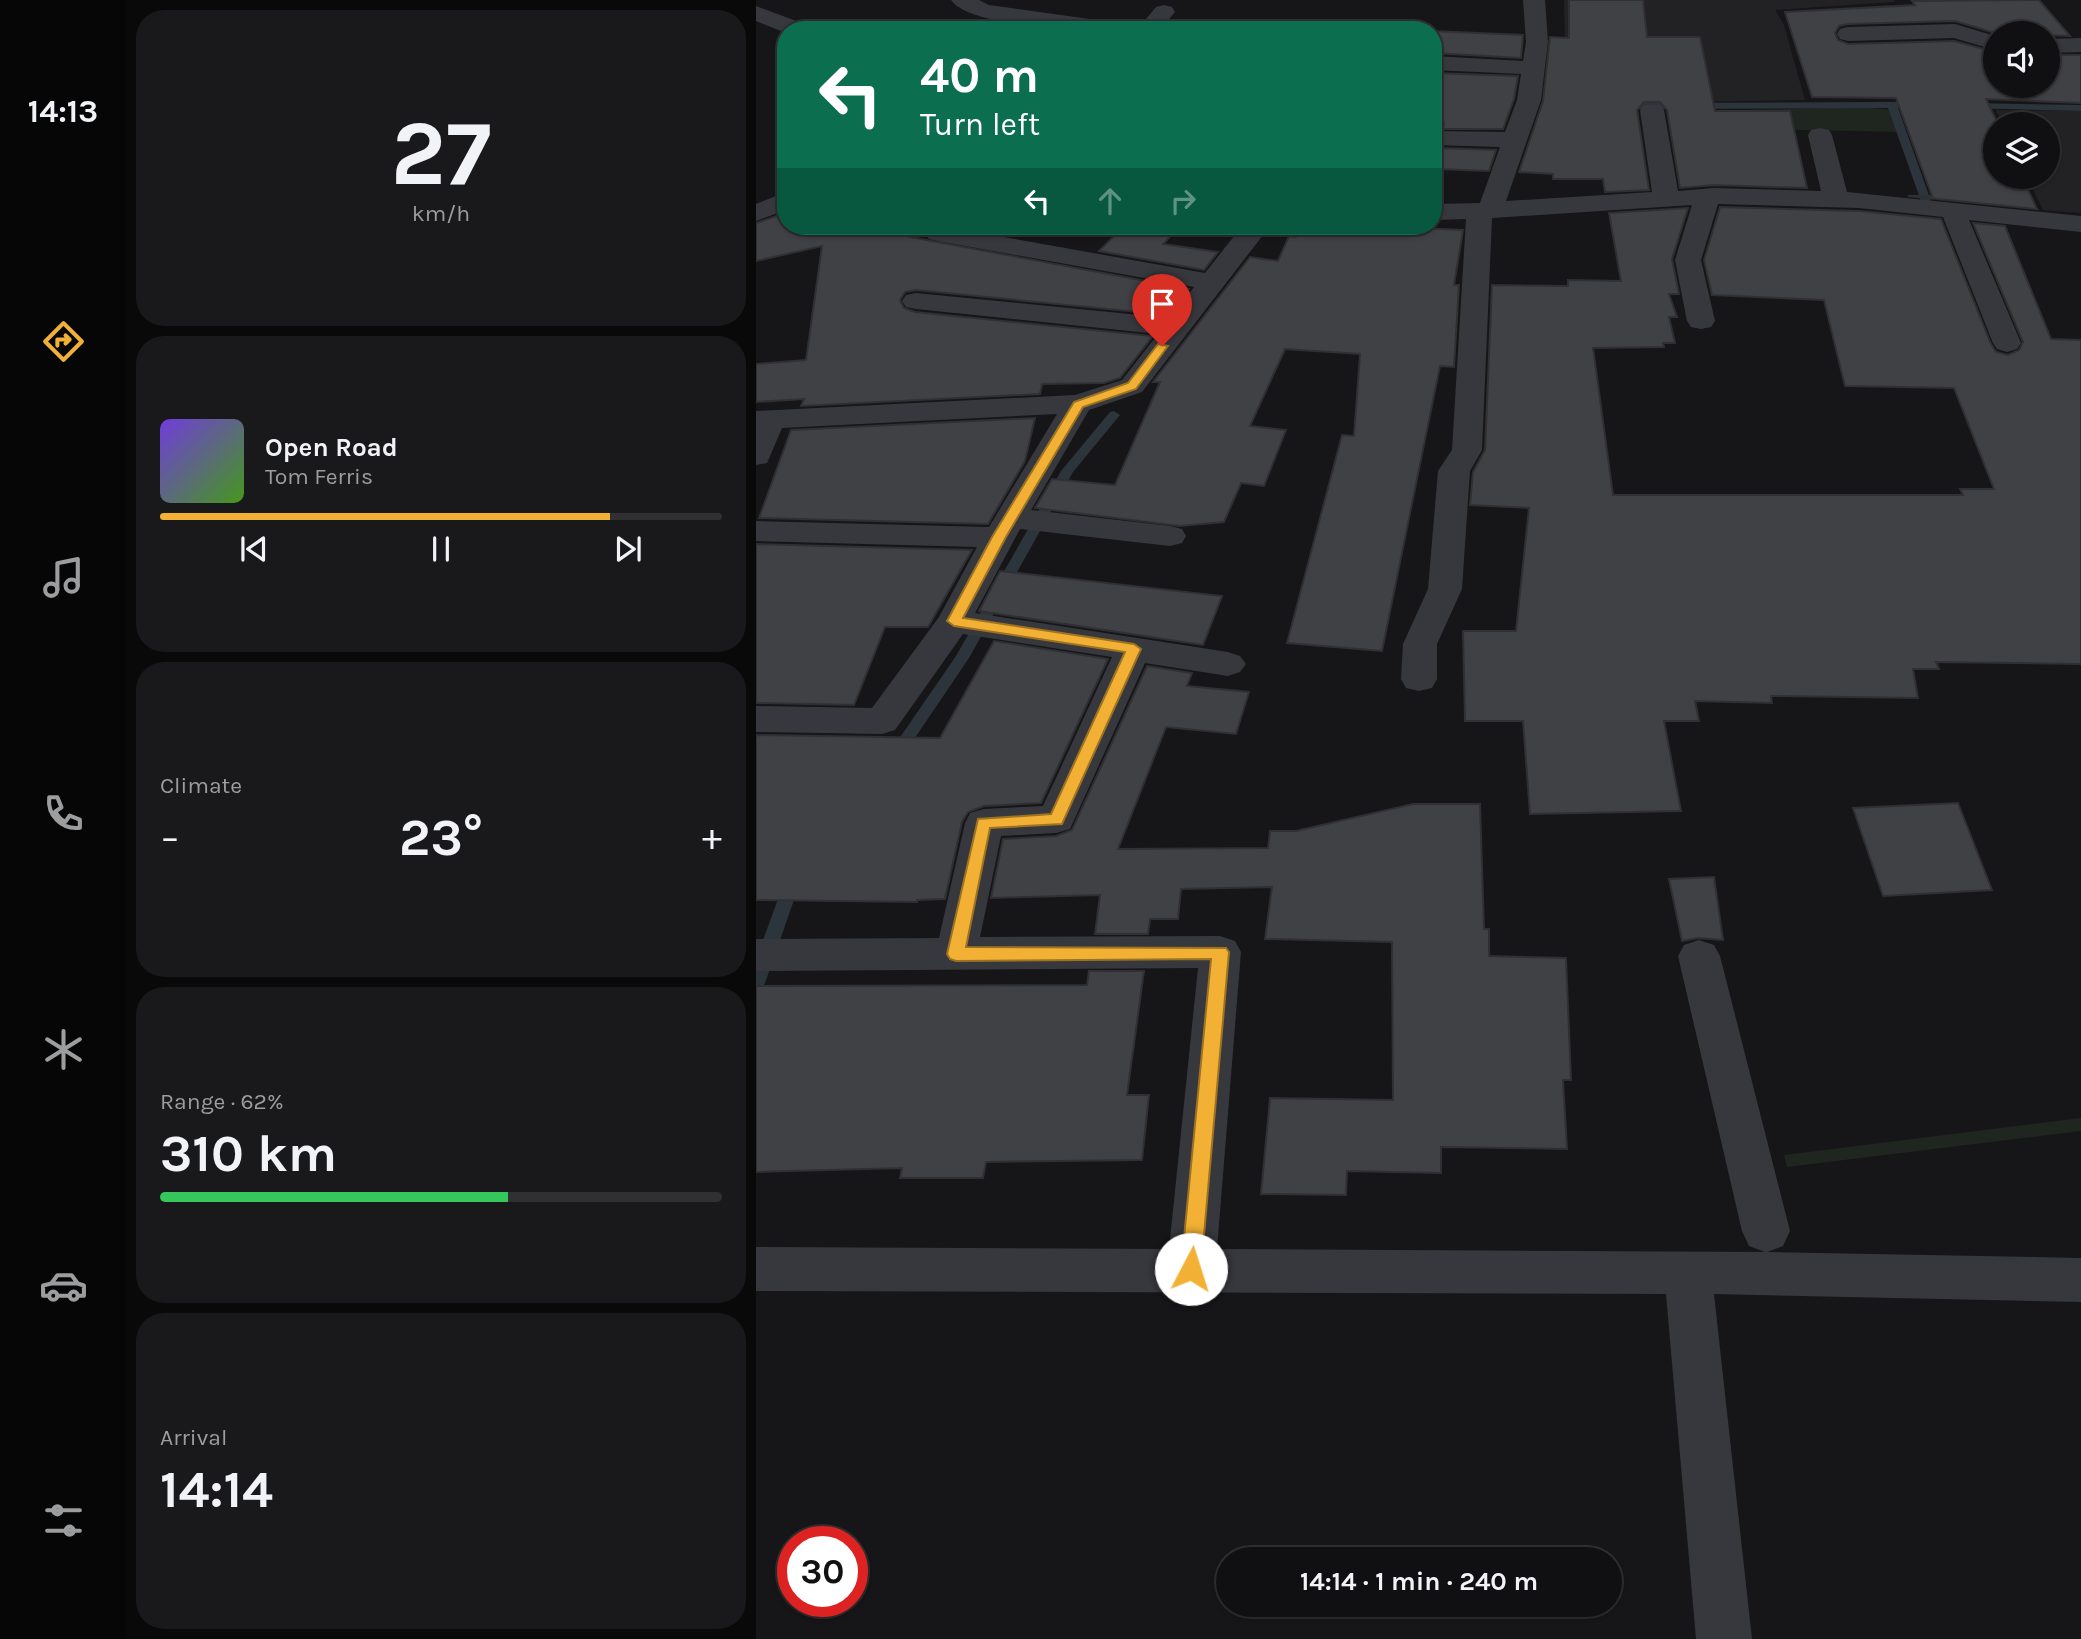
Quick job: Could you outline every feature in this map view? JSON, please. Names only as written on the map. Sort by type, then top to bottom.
[{"type":"street","points":[[962,0],[984,11],[1055,21]]},
{"type":"street","points":[[1419,679],[1420,644],[1445,589],[1454,471],[1467,450],[1476,269],[1485,211],[1529,100],[1536,42],[1534,0]]},
{"type":"street","points":[[1156,21],[1164,12]]},
{"type":"street","points":[[756,13],[777,21]]},
{"type":"street","points":[[1849,34],[1955,31],[1983,39]]},
{"type":"street","points":[[2060,46],[2081,45]]},
{"type":"street","points":[[1442,63],[1533,68]]},
{"type":"street","points":[[1652,110],[1666,198]]},
{"type":"street","points":[[1820,135],[1836,199]]},
{"type":"street","points":[[1442,138],[1515,140]]},
{"type":"street","points":[[1701,321],[1688,260],[1708,196]]},
{"type":"street","points":[[1442,212],[1708,196],[1836,199],[1957,209],[2081,224]]},
{"type":"street","points":[[756,213],[777,204]]},
{"type":"street","points":[[1957,209],[1956,219],[2007,343]]},
{"type":"street","points":[[1009,235],[1212,282]]},
{"type":"street","points":[[756,456],[763,421],[1078,404],[1132,386],[1250,235]]},
{"type":"street","points":[[916,301],[1177,327]]},
{"type":"street","points":[[756,719],[882,721],[973,623],[1023,525],[1078,404]]},
{"type":"street","points":[[756,531],[1023,525],[1170,536]]},
{"type":"street","points":[[973,623],[1228,664]]},
{"type":"street","points":[[956,954],[984,823],[1056,820],[1134,649]]},
{"type":"street","points":[[775,955],[1220,952],[1191,1269]]},
{"type":"street","points":[[1699,956],[1766,1231]]},
{"type":"street","points":[[756,1269],[1688,1272],[2081,1280]]},
{"type":"street","points":[[1688,1272],[1724,1639]]},
{"type":"shaded area","points":[[1564,0],[1894,2],[1775,10],[1784,25],[1805,100],[1679,102],[1566,100]]},
{"type":"shaded area","points":[[1859,107],[1895,110],[1903,132],[1748,129],[1747,110]]},
{"type":"shaded area","points":[[1996,110],[2081,111],[2081,213],[2043,210],[2033,189],[2060,189],[2060,112]]},
{"type":"shaded area","points":[[2081,1118],[2081,1131],[1787,1167],[1784,1155]]},
{"type":"building","points":[[1569,0],[1643,0],[1647,37],[1700,37],[1715,111],[1790,111],[1807,188],[1714,185],[1680,188],[1667,110],[1660,102],[1644,102],[1637,110],[1649,190],[1605,192],[1603,179],[1553,179],[1553,174],[1519,172],[1543,101],[1550,37],[1569,38]]},
{"type":"building","points":[[2039,0],[2057,21],[1983,21],[1983,29],[1955,21],[1848,24],[1839,26],[1835,33],[1838,40],[1848,44],[1954,41],[1983,49],[1983,98],[2060,98],[2060,55],[2081,55],[2081,103],[1986,99],[1992,112],[1983,112],[1983,189],[2028,189],[2037,209],[1908,196],[1932,196],[1896,98],[1812,97],[1785,12],[1915,5],[1912,1]]},
{"type":"building","points":[[2060,24],[2070,36],[2060,36]]},
{"type":"building","points":[[1442,31],[1523,35],[1521,58],[1442,54]]},
{"type":"building","points":[[1442,73],[1518,76],[1514,99],[1503,129],[1443,129]]},
{"type":"building","points":[[1442,148],[1496,150],[1489,171],[1442,169]]},
{"type":"building","points":[[1720,207],[1859,211],[1941,219],[1991,344],[1996,352],[2008,355],[2019,350],[2023,342],[1973,223],[2005,226],[2051,339],[2081,340],[2081,664],[1936,662],[1939,669],[1913,669],[1918,698],[1771,696],[1772,703],[1695,701],[1699,721],[1664,721],[1681,811],[1530,814],[1523,721],[1465,721],[1463,631],[1516,631],[1529,508],[1470,505],[1473,472],[1485,450],[1492,285],[1568,286],[1568,280],[1621,281],[1609,213],[1688,208],[1672,259],[1679,294],[1669,294],[1677,317],[1669,317],[1675,343],[1663,343],[1664,347],[1593,348],[1613,495],[1963,495],[1960,489],[1994,489],[1954,388],[1845,386],[1824,300],[1712,295],[1704,260]]},
{"type":"building","points":[[777,216],[777,235],[900,235],[1189,289],[1169,315],[916,290],[905,292],[900,300],[904,308],[915,312],[1153,336],[1120,378],[1104,383],[1042,384],[1040,394],[801,406],[804,399],[756,402],[756,364],[806,360],[822,246],[756,261],[756,223]]},
{"type":"building","points":[[1442,229],[1463,230],[1454,285],[1459,285],[1454,367],[1440,366],[1382,651],[1287,643],[1342,435],[1354,436],[1360,354],[1285,349],[1250,426],[1286,430],[1264,486],[1241,483],[1224,522],[1180,526],[1035,508],[1052,479],[1115,485],[1160,382],[1153,382],[1250,257],[1278,261],[1289,236],[1442,235]]},
{"type":"building","points":[[1115,235],[1172,235],[1163,244],[1218,252],[1204,270],[1099,251]]},
{"type":"building","points":[[1035,418],[1025,461],[988,524],[759,518],[791,430]]},
{"type":"building","points":[[756,544],[972,550],[928,627],[885,627],[854,705],[756,703]]},
{"type":"building","points":[[1000,571],[1222,596],[1203,645],[979,611]]},
{"type":"building","points":[[994,641],[1108,659],[1041,803],[984,806],[968,812],[962,822],[945,899],[917,902],[756,900],[756,735],[940,738]]},
{"type":"building","points":[[1147,666],[1192,673],[1187,686],[1249,692],[1236,734],[1166,727],[1118,849],[1268,848],[1270,831],[1296,831],[1413,804],[1480,804],[1484,929],[1489,929],[1489,956],[1566,958],[1571,1080],[1563,1080],[1567,1149],[1441,1147],[1441,1173],[1347,1171],[1346,1195],[1261,1194],[1270,1098],[1393,1100],[1392,942],[1265,939],[1272,887],[1181,889],[1178,919],[1150,919],[1148,934],[1095,934],[1100,895],[991,898],[1003,839],[1056,836],[1072,830]]},
{"type":"building","points":[[1958,803],[1992,890],[1883,896],[1853,808]]},
{"type":"building","points":[[1714,877],[1723,940],[1698,938],[1682,941],[1669,879]]},
{"type":"building","points":[[1089,971],[1144,971],[1127,1095],[1149,1095],[1142,1160],[986,1162],[983,1178],[900,1178],[902,1168],[756,1172],[756,986],[1087,985]]},
{"type":"waterway","points":[[1639,106],[1892,105]]},
{"type":"waterway","points":[[1892,105],[1926,201]]},
{"type":"waterway","points":[[1892,105],[1918,105]]},
{"type":"waterway","points":[[1968,106],[2081,108]]},
{"type":"waterway","points":[[897,753],[962,658],[1067,471],[1114,415]]},
{"type":"waterway","points":[[756,983],[793,880]]},
{"type":"route","points":[[1162,346],[1132,386],[1078,404],[999,537],[954,621],[994,625],[1134,649],[1056,820],[984,823],[956,954],[1220,952],[1191,1269]]}]
